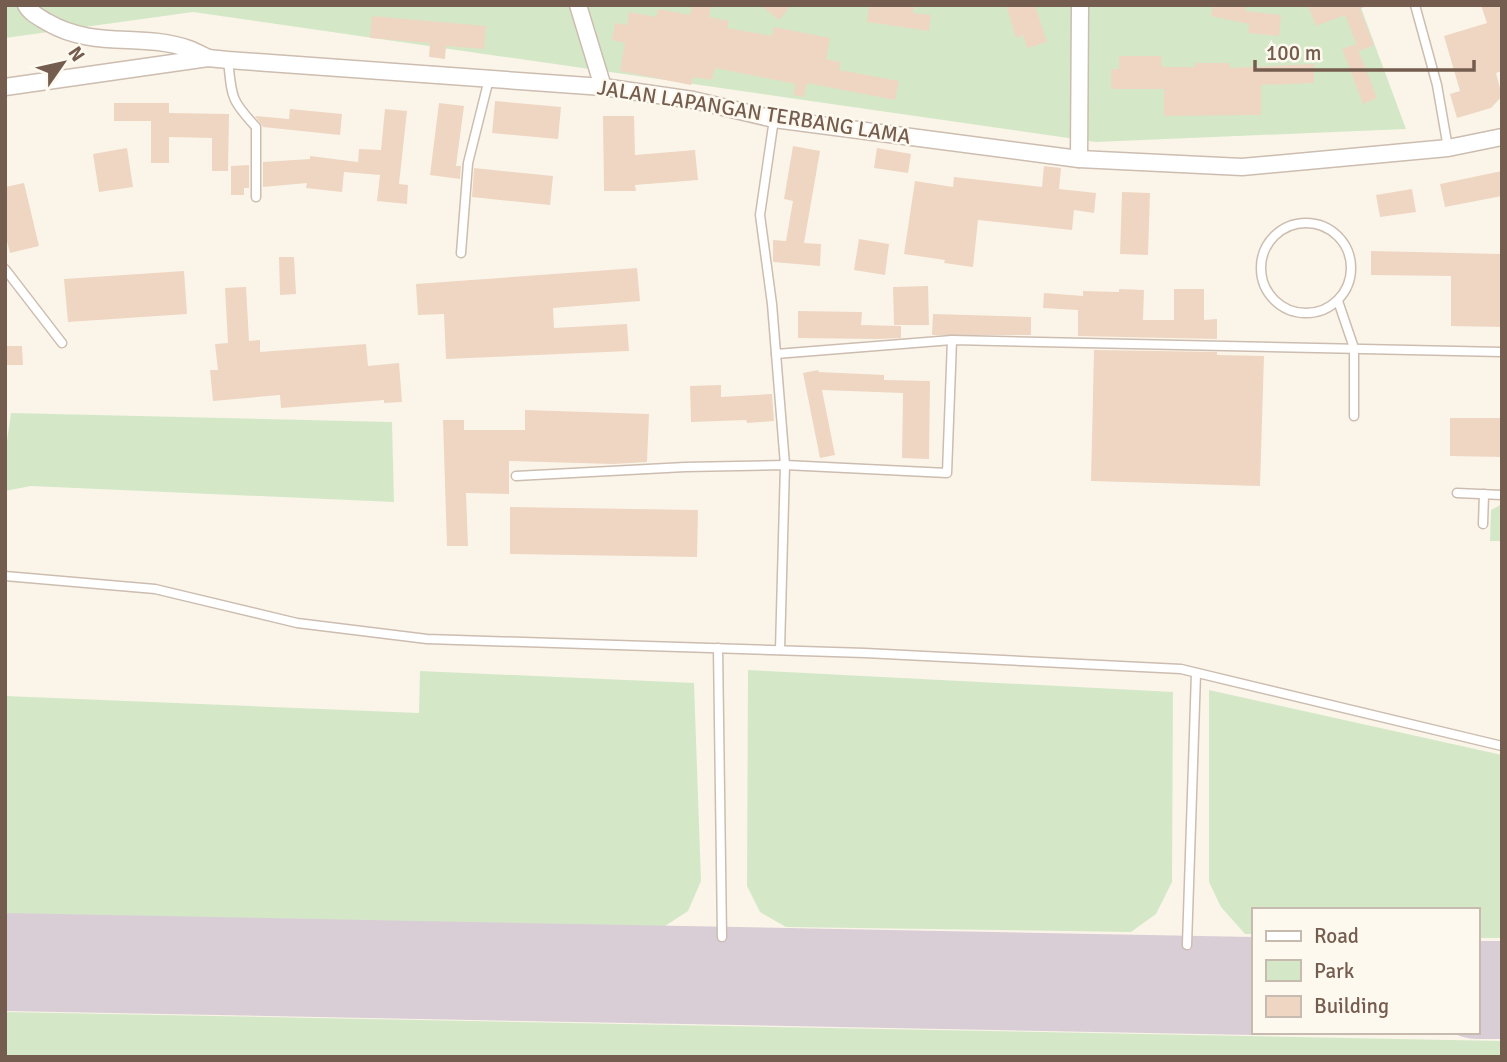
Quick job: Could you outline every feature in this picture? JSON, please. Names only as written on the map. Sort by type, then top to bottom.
[{"type":"street","points":[[26,5],[29,11],[52,25],[93,39],[159,43],[188,48],[208,58]]},
{"type":"street","points":[[578,5],[603,87]]},
{"type":"street","points":[[1079,159],[1080,5]]},
{"type":"street","name":"JALAN LAPANGAN TERBANG LAMA","points":[[5,87],[208,58],[603,87],[693,100],[774,119],[1079,159],[1242,167],[1448,148],[1502,137]]},
{"type":"lane","points":[[1415,5],[1437,85],[1448,148]]},
{"type":"lane","points":[[228,60],[231,93],[236,106],[257,127],[256,197]]},
{"type":"lane","points":[[461,253],[468,163],[489,79]]},
{"type":"lane","points":[[774,119],[760,215],[785,465],[780,650]]},
{"type":"lane","points":[[1300,222],[1325,226],[1338,235],[1348,248],[1352,263],[1348,288],[1338,301],[1321,312],[1307,314],[1292,311],[1279,304],[1262,280],[1263,253],[1270,239],[1287,226],[1300,222]]},
{"type":"lane","points":[[5,270],[62,343]]},
{"type":"lane","points":[[1338,301],[1354,348],[1354,416]]},
{"type":"lane","points":[[776,354],[952,340],[1502,352]]},
{"type":"lane","points":[[516,476],[785,465],[947,472],[952,340]]},
{"type":"lane","points":[[1457,493],[1502,495]]},
{"type":"lane","points":[[1483,494],[1483,524]]},
{"type":"lane","points":[[5,576],[155,589],[297,623],[427,639],[780,650],[1154,667],[1196,673],[1502,746]]},
{"type":"lane","points":[[718,648],[722,937]]},
{"type":"lane","points":[[1187,945],[1196,673]]},
{"type":"green space","points":[[5,5],[1360,5],[1406,129],[1096,142],[193,12],[5,38]]},
{"type":"green space","points":[[11,413],[392,422],[394,502],[31,486],[5,491],[5,454]]},
{"type":"green space","points":[[1502,504],[1502,541],[1490,541],[1491,510]]},
{"type":"green space","points":[[748,670],[1173,692],[1172,882],[1156,914],[1131,932],[786,927],[760,912],[747,886]]},
{"type":"green space","points":[[420,671],[694,683],[701,881],[688,911],[662,928],[5,916],[5,696],[419,713]]},
{"type":"green space","points":[[1209,690],[1502,755],[1502,938],[1479,938],[1479,908],[1252,908],[1252,934],[1245,934],[1221,907],[1209,882]]},
{"type":"green space","points":[[5,1012],[1502,1041],[1502,1057],[5,1057]]},
{"type":"building","points":[[692,5],[711,5],[709,17],[729,21],[727,28],[772,36],[774,27],[830,38],[826,59],[841,62],[839,70],[899,81],[895,100],[807,83],[804,97],[793,95],[796,84],[715,68],[712,80],[693,77],[691,85],[620,71],[625,43],[612,40],[615,23],[627,25],[629,12],[656,17],[658,9],[690,15]]},
{"type":"building","points":[[760,5],[791,5],[779,20]]},
{"type":"building","points":[[914,5],[913,13],[931,15],[929,31],[867,22],[869,6]]},
{"type":"building","points":[[1006,5],[1035,5],[1047,42],[1027,48],[1023,35],[1016,38]]},
{"type":"building","points":[[1213,5],[1246,5],[1245,11],[1281,15],[1279,36],[1248,33],[1249,24],[1211,16]]},
{"type":"building","points":[[1308,5],[1368,5],[1360,9],[1374,45],[1359,51],[1345,15],[1316,26]]},
{"type":"building","points":[[1481,5],[1502,5],[1502,71],[1496,73],[1502,96],[1491,108],[1457,118],[1450,94],[1460,91],[1444,36],[1487,23]]},
{"type":"building","points":[[372,16],[486,26],[484,49],[446,46],[445,59],[429,57],[430,43],[370,38]]},
{"type":"building","points":[[1356,44],[1377,98],[1363,104],[1342,49]]},
{"type":"building","points":[[1119,56],[1161,56],[1162,67],[1195,67],[1195,63],[1229,63],[1230,68],[1314,64],[1314,83],[1261,85],[1261,115],[1164,116],[1164,89],[1111,89],[1111,69],[1119,69]]},
{"type":"building","points":[[495,101],[561,107],[558,139],[492,133]]},
{"type":"building","points":[[114,103],[169,103],[169,113],[229,114],[228,171],[212,171],[212,138],[169,137],[169,163],[151,163],[151,121],[114,121]]},
{"type":"building","points":[[439,103],[464,106],[456,166],[461,166],[460,179],[430,175]]},
{"type":"building","points":[[290,109],[342,114],[340,135],[263,127],[255,116],[289,119]]},
{"type":"building","points":[[385,109],[407,111],[399,184],[408,185],[407,204],[377,201],[380,175],[344,172],[342,192],[306,188],[307,183],[263,187],[263,162],[310,159],[310,156],[358,162],[359,149],[381,150]]},
{"type":"building","points":[[603,116],[634,116],[635,155],[695,150],[698,180],[635,185],[636,191],[604,191]]},
{"type":"building","points":[[793,146],[820,151],[804,243],[821,244],[820,266],[773,262],[773,240],[786,241],[793,201],[784,199]]},
{"type":"building","points":[[127,148],[133,187],[99,192],[93,154]]},
{"type":"building","points":[[877,148],[911,154],[908,173],[874,168]]},
{"type":"building","points":[[249,165],[249,188],[244,188],[244,195],[231,195],[231,166]]},
{"type":"building","points":[[1044,166],[1061,168],[1059,189],[1096,193],[1094,213],[1074,210],[1072,230],[978,220],[973,267],[904,254],[915,181],[953,187],[954,177],[1042,187]]},
{"type":"building","points":[[474,168],[553,176],[550,205],[472,197]]},
{"type":"building","points":[[1502,171],[1502,196],[1445,207],[1440,184]]},
{"type":"building","points":[[24,183],[39,246],[10,253],[5,234],[5,187]]},
{"type":"building","points":[[1412,189],[1416,212],[1380,217],[1376,195]]},
{"type":"building","points":[[1122,192],[1150,193],[1148,255],[1120,254]]},
{"type":"building","points":[[859,239],[889,244],[885,275],[854,270]]},
{"type":"building","points":[[1371,251],[1502,254],[1502,327],[1451,326],[1451,276],[1371,275]]},
{"type":"building","points":[[279,257],[294,257],[296,294],[280,295]]},
{"type":"building","points":[[637,268],[640,301],[553,308],[554,328],[627,324],[629,351],[446,359],[444,314],[418,315],[416,284]]},
{"type":"building","points":[[184,271],[187,314],[68,322],[64,279]]},
{"type":"building","points":[[928,286],[929,325],[894,325],[893,287]]},
{"type":"building","points":[[246,287],[249,341],[260,340],[260,352],[366,344],[368,366],[399,363],[402,402],[384,403],[384,400],[281,408],[280,395],[213,401],[210,370],[218,370],[215,344],[228,343],[225,288]]},
{"type":"building","points":[[1119,289],[1144,290],[1143,320],[1174,320],[1174,289],[1204,289],[1204,320],[1217,319],[1217,339],[1078,336],[1078,310],[1043,308],[1044,293],[1083,296],[1083,291],[1119,292]]},
{"type":"building","points":[[798,311],[862,312],[861,325],[901,326],[901,338],[798,338]]},
{"type":"building","points":[[933,314],[1031,317],[1031,335],[932,335]]},
{"type":"building","points":[[5,346],[22,346],[23,365],[5,365]]},
{"type":"building","points":[[1094,350],[1217,352],[1217,355],[1264,356],[1260,486],[1091,481]]},
{"type":"building","points":[[818,370],[884,375],[884,380],[930,381],[929,459],[902,458],[903,393],[822,390],[835,455],[820,458],[803,373]]},
{"type":"building","points":[[721,385],[721,397],[772,394],[774,421],[691,422],[690,386]]},
{"type":"building","points":[[525,410],[649,414],[647,462],[613,464],[509,461],[509,494],[466,493],[468,546],[447,546],[443,420],[464,420],[464,430],[525,430]]},
{"type":"building","points":[[1450,418],[1502,418],[1502,457],[1450,456]]},
{"type":"building","points":[[510,507],[698,510],[697,557],[510,554]]},
{"type":"runway","points":[[5,962],[1252,986]]},
{"type":"runway","points":[[1479,990],[1502,990]]}]
